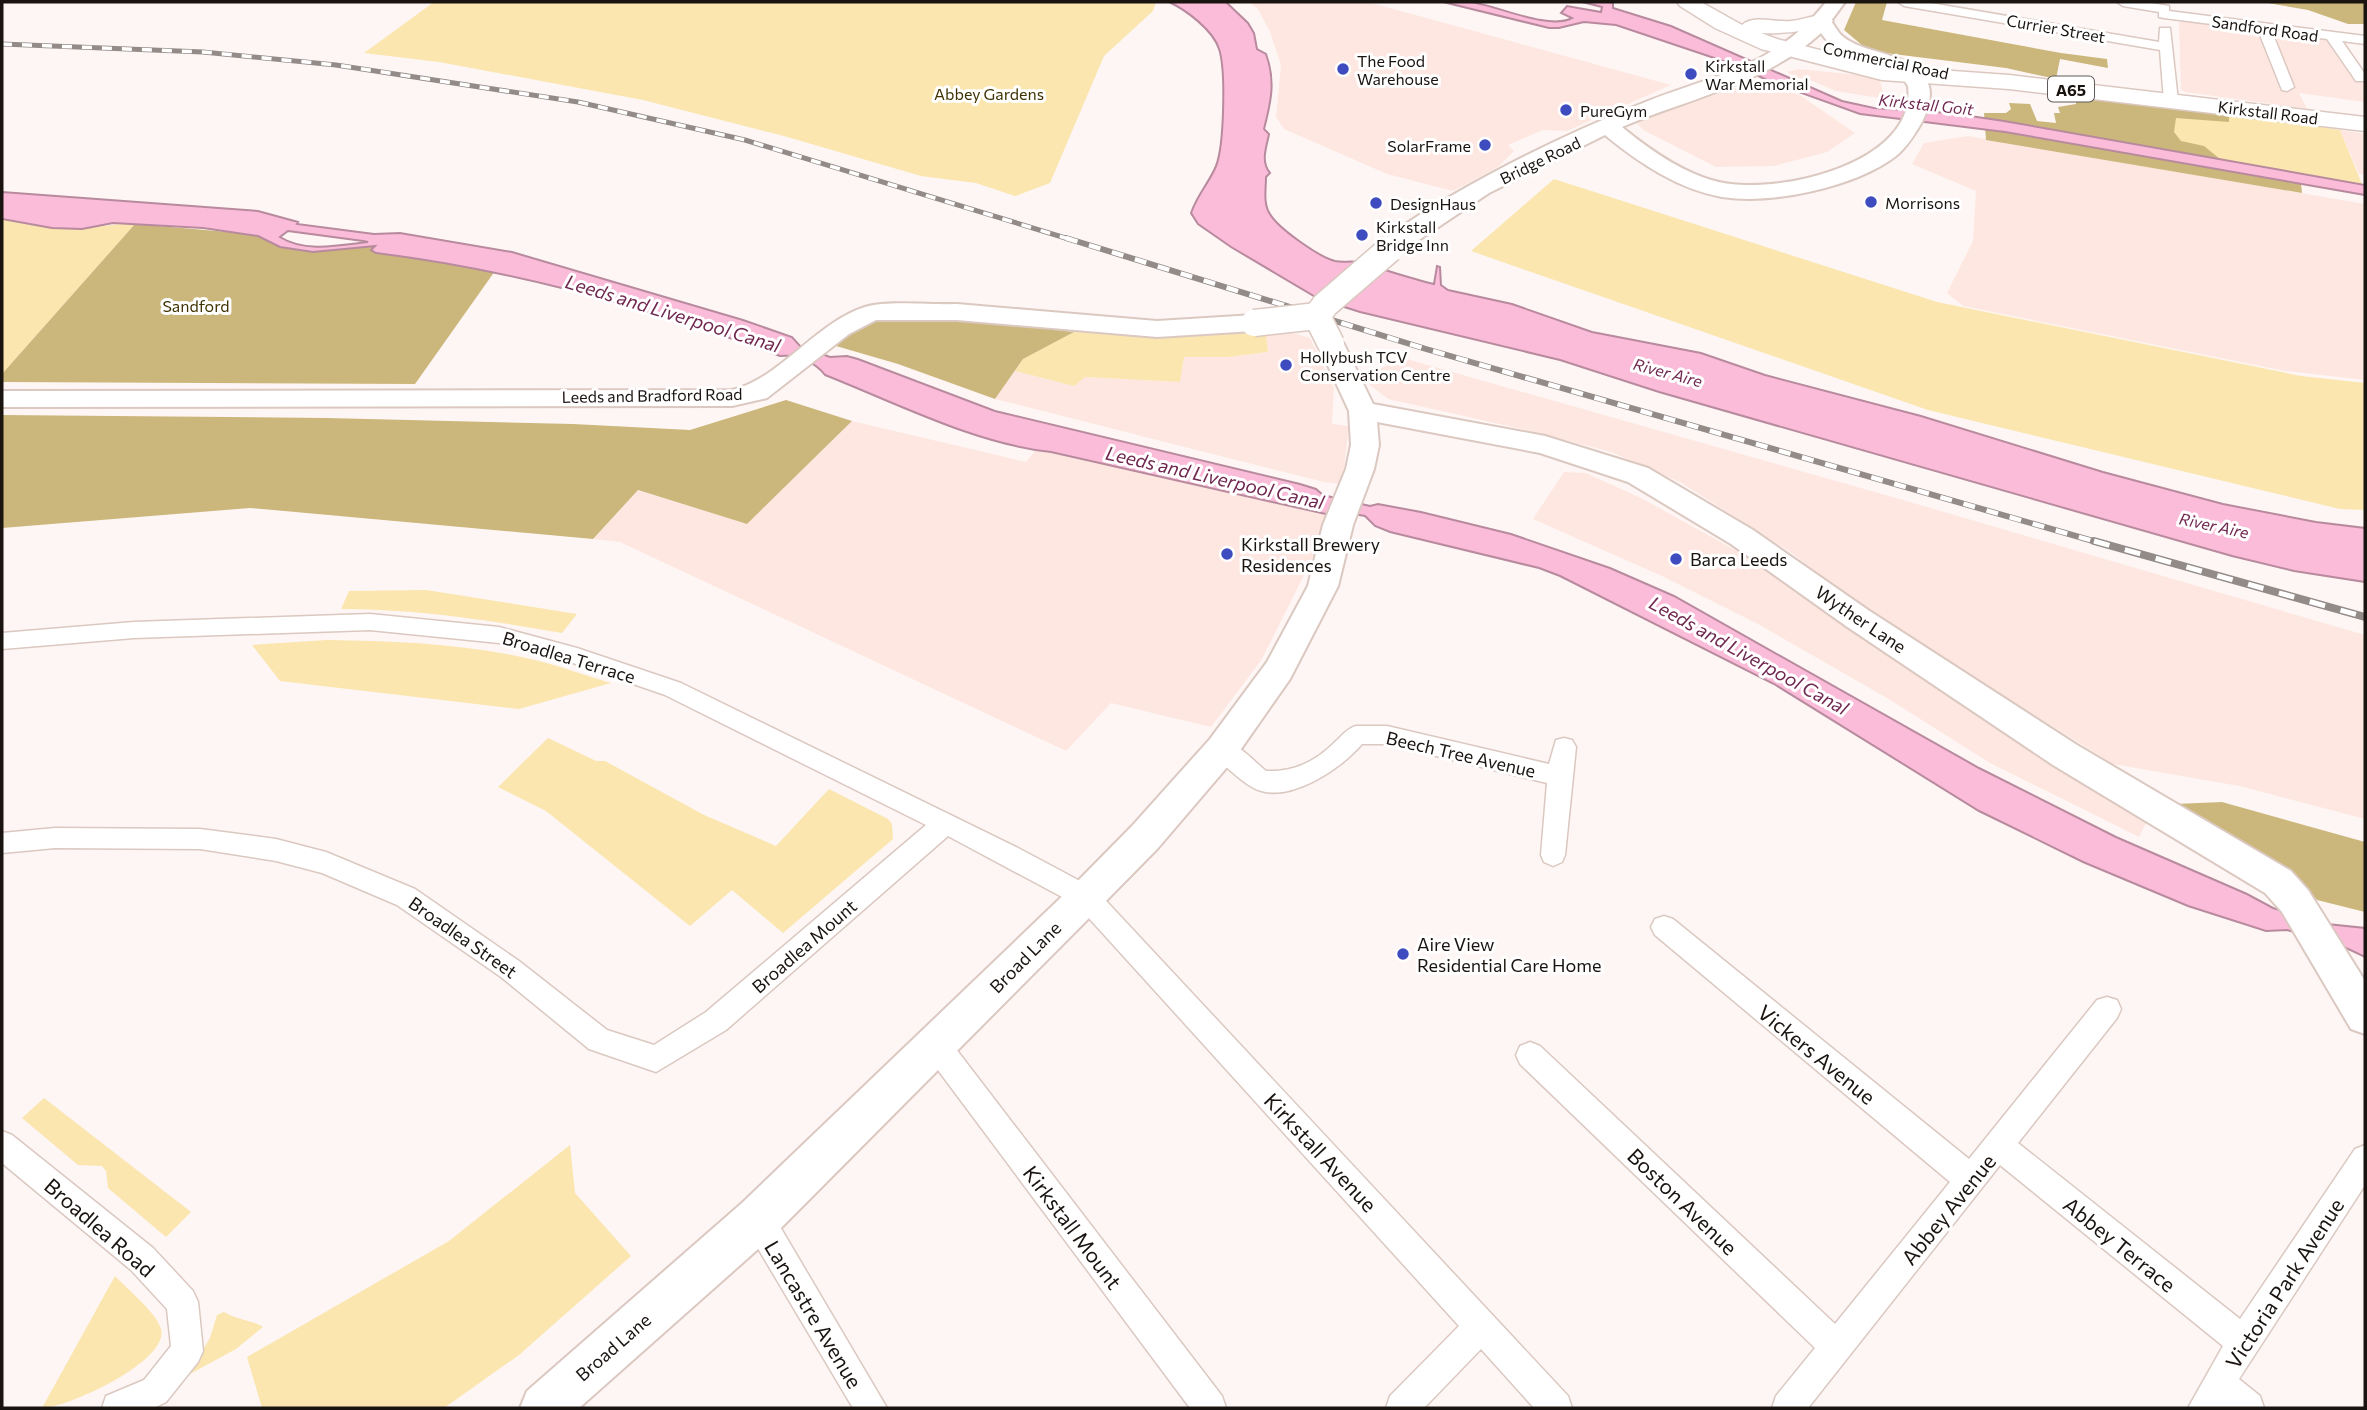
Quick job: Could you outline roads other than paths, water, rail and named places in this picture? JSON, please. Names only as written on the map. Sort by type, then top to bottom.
[{"type":"main road","name":"A65","points":[[1688,2],[1722,24],[1750,31],[1797,49]]},
{"type":"main road","points":[[1750,31],[1789,28],[1822,21]]},
{"type":"main road","name":"Commercial Road","points":[[1797,49],[1897,86],[1957,76],[2171,101]]},
{"type":"main road","points":[[1766,67],[1801,65],[1897,86]]},
{"type":"main road","name":"Commercial Road","points":[[1897,86],[1957,76]]},
{"type":"main road","name":"Kirkstall Road","points":[[2171,101],[2365,124]]},
{"type":"street","name":"Bridge Road","points":[[1317,316],[1325,305],[1390,249],[1448,207],[1608,126],[1665,102],[1766,67],[1797,49],[1836,2]]},
{"type":"street","name":"Currier Street","points":[[1904,2],[2166,47]]},
{"type":"street","name":"Sandford Road","points":[[2123,2],[2264,28],[2365,40]]},
{"type":"street","points":[[2164,8],[2171,101]]},
{"type":"street","points":[[1608,126],[1634,148],[1709,187],[1741,191],[1775,184],[1786,177],[1853,153],[1897,86],[1834,39],[1822,21]]},
{"type":"street","points":[[2264,28],[2287,87]]},
{"type":"street","points":[[1750,31],[1770,53],[1766,67]]},
{"type":"street","points":[[2332,37],[2361,78]]},
{"type":"street","points":[[1608,126],[1642,138],[1678,161],[1713,177],[1775,184]]},
{"type":"street","points":[[1564,148],[1602,144],[1634,148]]},
{"type":"street","name":"Leeds and Bradford Road","points":[[2,399],[498,396],[732,398],[758,392],[779,379],[841,329],[871,313],[957,312],[1157,329],[1317,316]]},
{"type":"street","points":[[1317,316],[1363,411]]},
{"type":"street","name":"Broad Lane","points":[[544,1408],[758,1219],[1086,897],[1145,837],[1222,749],[1279,670],[1323,586],[1338,525],[1353,489],[1365,445],[1363,411]]},
{"type":"street","name":"Wyther Lane","points":[[1363,411],[1455,426],[1545,445],[1638,475],[1742,537],[1857,618],[2064,755],[2278,882],[2295,901],[2365,1016]]},
{"type":"street","name":"Broadlea Terrace","points":[[2,641],[161,629],[370,622],[499,635],[577,656],[673,689],[1086,897]]},
{"type":"street","name":"Beech Tree Avenue","points":[[1222,749],[1261,781],[1293,779],[1303,775],[1347,747],[1356,735],[1387,735],[1559,776]]},
{"type":"street","name":"Beech Tree Avenue","points":[[1553,855],[1564,747]]},
{"type":"street","name":"Broadlea Mount","points":[[656,1059],[716,1021],[945,824]]},
{"type":"street","name":"Broadlea Street","points":[[2,843],[55,838],[200,839],[276,850],[326,863],[406,897],[510,969],[599,1040],[656,1059]]},
{"type":"street","name":"Kirkstall Avenue","points":[[1086,897],[1556,1408]]},
{"type":"street","name":"Vickers Avenue","points":[[1664,927],[1971,1180]]},
{"type":"street","name":"Abbey Avenue","points":[[1788,1408],[2107,1009]]},
{"type":"street","name":"Kirkstall Mount","points":[[936,1045],[1210,1408]]},
{"type":"street","name":"Boston Avenue","points":[[1530,1055],[1837,1347]]},
{"type":"street","name":"Broadlea Road","points":[[2,1145],[142,1259],[182,1302],[187,1351],[155,1391],[118,1408]]},
{"type":"street","name":"Abbey Terrace","points":[[1998,1146],[2242,1342]]},
{"type":"street","name":"Victoria Park Avenue","points":[[2211,1396],[2242,1342],[2365,1159]]},
{"type":"street","name":"Lancastre Avenue","points":[[758,1219],[871,1408]]},
{"type":"street","points":[[1402,1408],[1481,1326]]},
{"type":"street","points":[[2211,1396],[2248,1408]]},
{"type":"water","name":"River Aire","points":[[1169,2],[1226,2],[1248,23],[1254,33],[1257,49],[1266,54],[1272,82],[1264,129],[1269,134],[1265,159],[1270,173],[1266,177],[1266,206],[1274,220],[1290,234],[1328,258],[1338,262],[1359,262],[1434,284],[1437,266],[1440,267],[1441,285],[1448,290],[1512,304],[1592,332],[1701,353],[1765,375],[1921,416],[2103,472],[2223,504],[2316,522],[2365,528],[2365,582],[2294,571],[2232,556],[1659,392],[1560,360],[1360,312],[1319,299],[1231,247],[1198,224],[1191,213],[1219,156],[1223,73],[1219,49],[1211,35],[1191,15]]},
{"type":"water","points":[[1443,2],[1472,2],[1538,20],[1563,21],[1572,18],[1561,13],[1567,6],[1601,12],[1602,7],[1582,2],[1610,2],[1613,3],[1613,8],[1671,26],[1842,101],[1874,108],[1950,113],[2004,121],[2365,185],[2365,195],[2005,132],[1860,114],[1771,82],[1735,65],[1616,25],[1584,22],[1549,28]]},
{"type":"water","name":"Leeds and Liverpool Canal","points":[[2,192],[258,211],[298,222],[297,224],[374,234],[400,233],[512,252],[743,320],[792,337],[800,346],[830,357],[847,356],[858,359],[995,411],[1300,484],[1316,489],[1323,495],[1370,506],[1378,504],[1421,512],[1511,534],[1610,568],[1674,596],[1979,768],[2116,837],[2273,908],[2327,924],[2365,928],[2365,957],[2344,947],[2287,930],[2266,931],[2188,906],[2083,862],[1979,811],[1774,684],[1560,576],[1539,568],[1390,532],[1375,526],[1365,516],[1335,511],[1330,515],[994,441],[936,421],[825,375],[816,366],[799,358],[780,356],[681,322],[530,280],[376,253],[371,250],[375,246],[313,252],[280,247],[258,236],[203,228],[113,223],[82,229],[52,228],[2,219]],"holes":[[[288,231],[368,242],[335,246],[300,245],[280,237]]]},
{"type":"railway","points":[[2,44],[203,52],[336,65],[578,102],[745,140],[1072,240]]},
{"type":"railway","points":[[1066,238],[1426,349],[2100,543]]},
{"type":"railway","points":[[2094,541],[2365,617]]},
{"type":"place","name":"The Food Warehouse","points":[[1343,69]]},
{"type":"place","name":"Kirkstall War Memorial","points":[[1691,74]]},
{"type":"place","name":"PureGym","points":[[1566,110]]},
{"type":"place","name":"SolarFrame","points":[[1485,145]]},
{"type":"place","name":"Morrisons","points":[[1871,202]]},
{"type":"place","name":"DesignHaus","points":[[1376,203]]},
{"type":"place","name":"Kirkstall Bridge Inn","points":[[1362,235]]},
{"type":"place","name":"Hollybush TCV Conservation Centre","points":[[1286,365]]},
{"type":"place","name":"Kirkstall Brewery Residences","points":[[1227,554]]},
{"type":"place","name":"Barca Leeds","points":[[1676,559]]},
{"type":"place","name":"Aire View Residential Care Home","points":[[1403,954]]},
{"type":"park label","name":"Abbey Gardens","points":[[989,93]]},
{"type":"park label","name":"Sandford","points":[[196,305]]},
{"type":"water label","name":"Kirkstall Goit","points":[[1926,104]]}]
